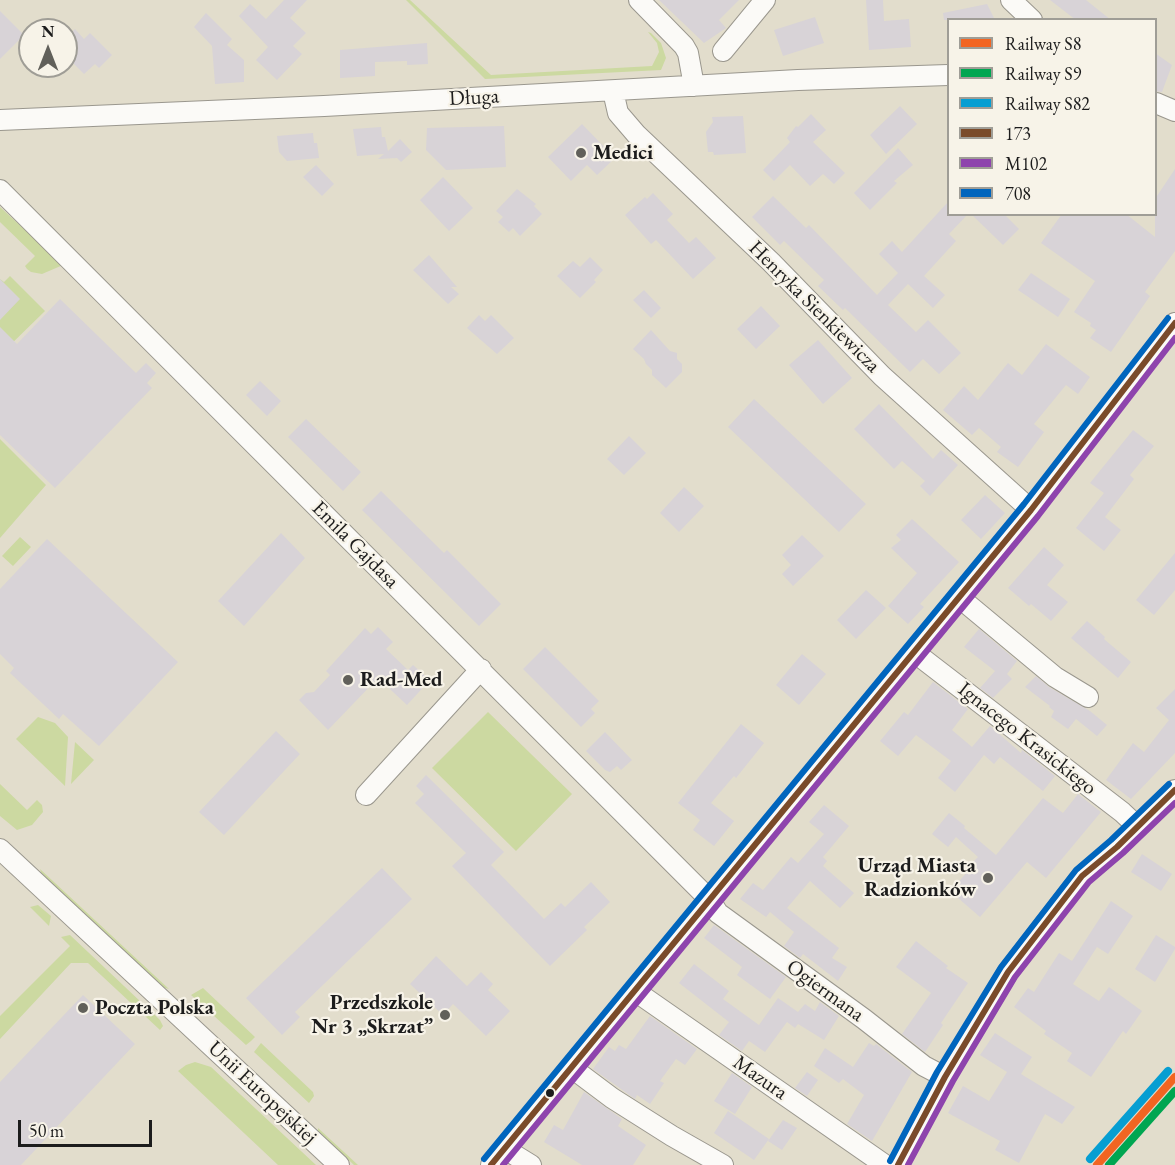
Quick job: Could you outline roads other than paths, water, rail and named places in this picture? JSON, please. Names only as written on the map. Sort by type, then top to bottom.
[{"type":"street","points":[[639,0],[684,46],[688,53],[694,86]]},
{"type":"street","points":[[723,51],[765,0]]},
{"type":"street","points":[[1011,0],[1030,18]]},
{"type":"street","name":"Długa","points":[[0,120],[947,75]]},
{"type":"street","name":"Henryka Sienkiewicza","points":[[613,91],[618,112],[636,134],[771,262],[882,376],[1031,510]]},
{"type":"street","points":[[1157,105],[1175,111]]},
{"type":"street","name":"Emila Gajdasa","points":[[0,190],[710,900]]},
{"type":"street","points":[[491,1165],[960,598],[1175,323]]},
{"type":"street","points":[[960,598],[1055,677],[1088,697]]},
{"type":"street","name":"Ignacego Krasickiego","points":[[914,652],[1122,812],[1138,827]]},
{"type":"street","points":[[366,795],[481,669]]},
{"type":"street","points":[[898,1165],[945,1077],[1008,972],[1082,876],[1138,827],[1175,790]]},
{"type":"street","name":"Unii Europejskiej","points":[[0,849],[339,1165]]},
{"type":"street","name":"Ogiermana","points":[[710,900],[718,913],[864,1019],[924,1066],[945,1077]]},
{"type":"street","name":"Mazura","points":[[635,991],[885,1165]]},
{"type":"street","points":[[572,1068],[612,1098],[723,1165]]},
{"type":"street","points":[[505,1149],[531,1165]]},
{"type":"rail line","name":"S82","points":[[1090,1159],[1168,1071]]},
{"type":"rail line","name":"S8","points":[[1097,1165],[1175,1077]]},
{"type":"rail line","name":"S9","points":[[1109,1165],[1175,1091]]},
{"type":"place","name":"Medici","points":[[581,153]]},
{"type":"place","name":"Rad-Med","points":[[348,680]]},
{"type":"place","name":"Urząd Miasta Radzionków","points":[[988,878]]},
{"type":"place","name":"Poczta Polska","points":[[83,1008]]},
{"type":"place","name":"Przedszkole Nr 3 „Skrzat”","points":[[445,1015]]}]
